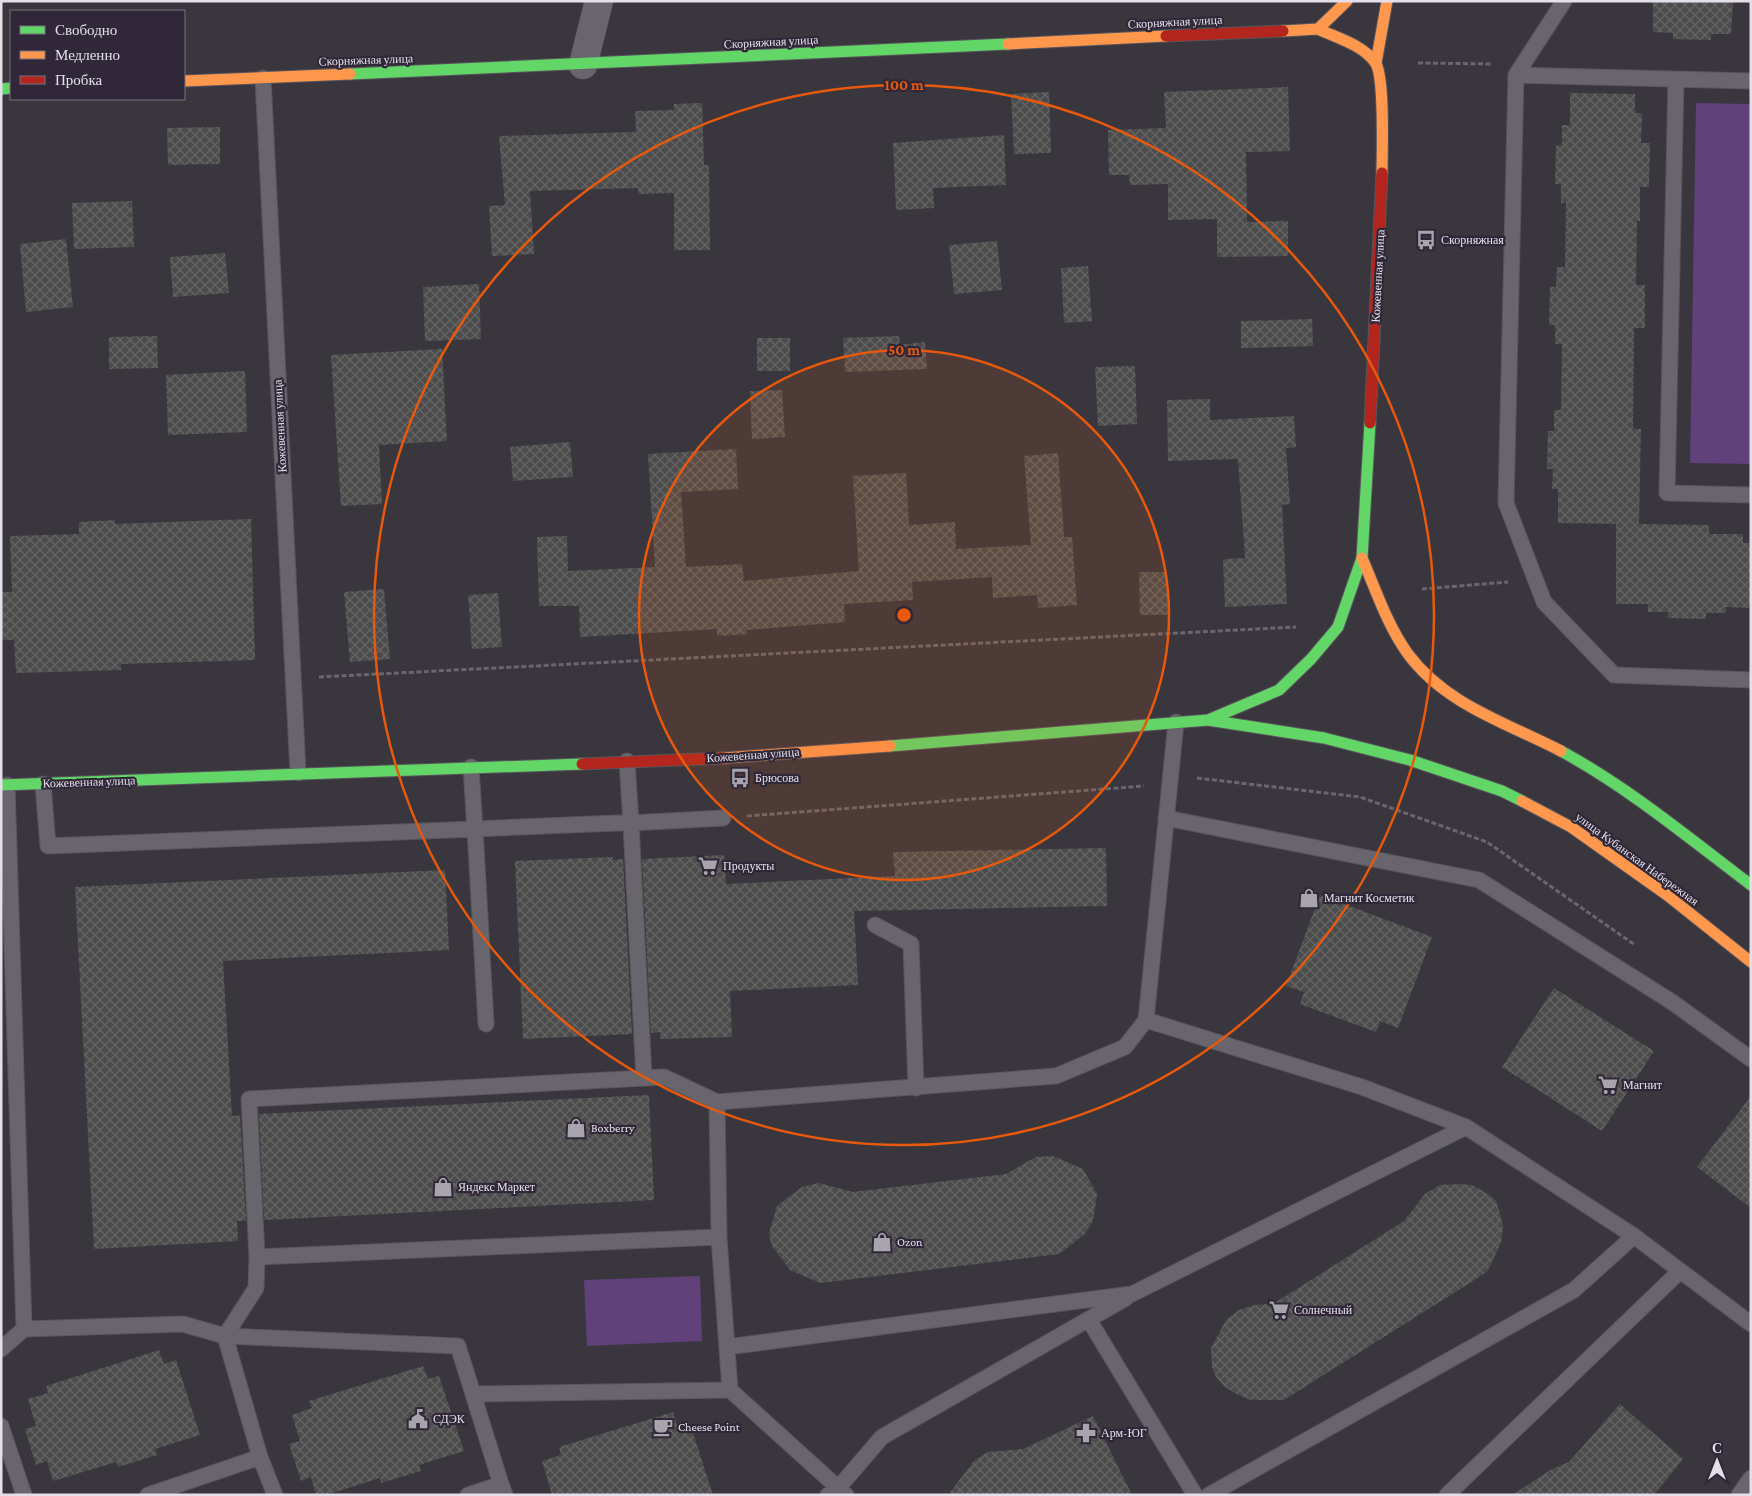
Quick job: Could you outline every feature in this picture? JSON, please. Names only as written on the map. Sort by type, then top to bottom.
[{"type":"main road","points":[[1347,1],[1318,29],[1360,48],[1376,63]]},
{"type":"main road","points":[[1376,63],[1387,1]]},
{"type":"main road","name":"Скорняжная улица","points":[[185,81],[583,65],[1318,29]]},
{"type":"main road","name":"Кожевенная улица","points":[[1362,558],[1380,240],[1383,116],[1376,63]]},
{"type":"main road","points":[[1208,720],[1279,690],[1311,659],[1338,628],[1362,558]]},
{"type":"main road","points":[[1362,558],[1402,648],[1430,680],[1469,706],[1576,759],[1664,818],[1751,885]]},
{"type":"main road","name":"Кожевенная улица","points":[[4,785],[737,758],[1208,720]]},
{"type":"main road","name":"улица Кубанская Набережная","points":[[1208,720],[1324,738],[1410,760],[1502,791],[1571,827],[1667,895],[1751,962]]},
{"type":"street","points":[[583,65],[599,1]]},
{"type":"lane","points":[[1564,1],[1516,75],[1506,503],[1544,602],[1614,675],[1751,680]]},
{"type":"lane","points":[[1516,75],[1751,81]]},
{"type":"lane","name":"Кожевенная улица","points":[[262,78],[298,774]]},
{"type":"lane","points":[[1676,80],[1667,493],[1751,495]]},
{"type":"lane","points":[[275,1495],[260,1457],[225,1336],[256,1288],[257,1257],[249,1099],[664,1077],[717,1102],[1056,1076],[1125,1046],[1146,1020],[1168,785],[1176,722]]},
{"type":"lane","points":[[627,761],[644,1078]]},
{"type":"lane","points":[[471,767],[486,1024]]},
{"type":"lane","points":[[44,784],[48,846],[723,818]]},
{"type":"lane","points":[[4,785],[24,1329]]},
{"type":"lane","points":[[1166,818],[1478,880],[1672,1002],[1751,1059]]},
{"type":"lane","points":[[875,925],[911,944],[916,1088]]},
{"type":"lane","points":[[1146,1020],[1362,1086],[1466,1127],[1634,1236],[1679,1272],[1751,1324]]},
{"type":"lane","points":[[717,1102],[720,1237],[730,1390],[837,1492],[882,1437],[1132,1294],[1466,1127]]},
{"type":"lane","points":[[1209,1495],[1574,1290],[1634,1236]]},
{"type":"lane","points":[[257,1257],[720,1237]]},
{"type":"lane","points":[[1447,1495],[1679,1272]]},
{"type":"lane","points":[[727,1347],[1132,1294]]},
{"type":"lane","points":[[1089,1320],[1195,1495]]},
{"type":"lane","points":[[1,1349],[24,1329],[183,1324],[225,1336],[458,1346],[503,1490],[468,1495]]},
{"type":"lane","points":[[473,1394],[730,1390]]},
{"type":"lane","points":[[1,1426],[24,1495]]},
{"type":"lane","points":[[148,1495],[260,1457]]},
{"type":"lane","points":[[1739,1495],[1751,1478]]},
{"type":"path","points":[[1418,63],[1501,64]]},
{"type":"path","points":[[1422,589],[1509,582]]},
{"type":"path","points":[[293,678],[1297,627]]},
{"type":"path","points":[[723,818],[1168,785]]},
{"type":"shaded area","points":[[1696,103],[1751,104],[1751,464],[1690,463]]},
{"type":"shaded area","points":[[700,1276],[702,1341],[587,1346],[584,1280]]},
{"type":"building","points":[[1653,1],[1733,1],[1731,34],[1711,34],[1711,40],[1673,39],[1673,33],[1653,32]]},
{"type":"building","points":[[1288,87],[1290,151],[1246,152],[1247,222],[1288,221],[1288,256],[1217,257],[1217,219],[1168,220],[1168,184],[1130,185],[1129,175],[1109,175],[1108,130],[1166,128],[1164,92]]},
{"type":"building","points":[[1049,92],[1051,153],[1014,154],[1011,94]]},
{"type":"building","points":[[1570,93],[1635,94],[1635,113],[1642,113],[1641,143],[1650,143],[1649,187],[1640,187],[1640,221],[1637,221],[1636,285],[1645,285],[1645,328],[1634,328],[1633,429],[1641,429],[1639,524],[1709,525],[1709,534],[1743,534],[1743,543],[1751,543],[1751,608],[1726,607],[1726,613],[1706,613],[1706,619],[1668,618],[1668,612],[1648,612],[1648,604],[1616,604],[1616,524],[1626,524],[1558,523],[1558,489],[1552,489],[1553,469],[1547,469],[1548,431],[1554,431],[1554,410],[1561,410],[1562,344],[1555,344],[1555,325],[1549,325],[1550,287],[1556,287],[1557,267],[1565,267],[1566,203],[1561,203],[1561,184],[1555,184],[1556,145],[1562,145],[1562,125],[1570,125]]},
{"type":"building","points":[[702,103],[704,165],[709,165],[710,250],[674,250],[674,193],[639,194],[638,188],[530,191],[534,254],[492,256],[489,206],[505,205],[499,136],[636,132],[635,111],[674,110],[674,104]]},
{"type":"building","points":[[220,127],[220,164],[168,165],[167,128]]},
{"type":"building","points":[[1004,135],[1006,185],[933,188],[934,208],[896,210],[893,143]]},
{"type":"building","points":[[132,201],[134,247],[74,249],[72,203]]},
{"type":"building","points":[[66,239],[73,307],[26,312],[20,244]]},
{"type":"building","points":[[997,241],[1002,290],[954,294],[949,245]]},
{"type":"building","points":[[225,253],[229,293],[173,297],[170,257]]},
{"type":"building","points":[[1088,266],[1092,321],[1064,323],[1061,268]]},
{"type":"building","points":[[479,284],[481,339],[425,341],[423,287]]},
{"type":"building","points":[[1312,319],[1313,346],[1241,348],[1241,321]]},
{"type":"building","points":[[157,336],[158,368],[109,369],[109,337]]},
{"type":"building","points":[[899,336],[900,345],[925,342],[927,369],[845,372],[843,338]]},
{"type":"building","points":[[757,338],[790,338],[790,371],[757,371]]},
{"type":"building","points":[[442,349],[447,441],[379,445],[382,504],[341,506],[331,355]]},
{"type":"building","points":[[1135,366],[1137,424],[1098,426],[1095,367]]},
{"type":"building","points":[[245,371],[247,432],[168,435],[166,375]]},
{"type":"building","points":[[782,390],[785,437],[752,439],[750,391]]},
{"type":"building","points":[[1210,399],[1210,420],[1294,416],[1296,447],[1286,448],[1290,504],[1282,505],[1287,604],[1225,607],[1223,559],[1245,558],[1238,459],[1168,461],[1167,400]]},
{"type":"building","points":[[570,442],[573,477],[513,481],[510,447]]},
{"type":"building","points":[[736,449],[738,489],[681,492],[686,567],[742,564],[744,581],[859,571],[853,476],[906,473],[909,525],[955,522],[956,549],[1031,545],[1024,456],[1058,453],[1064,537],[1072,537],[1077,605],[1038,608],[1037,595],[993,598],[992,577],[912,582],[913,600],[844,604],[845,622],[747,630],[747,634],[717,636],[717,629],[580,637],[579,606],[539,606],[537,537],[567,536],[568,571],[655,567],[648,454]]},
{"type":"building","points":[[251,519],[255,660],[121,664],[121,670],[16,673],[14,640],[1,640],[1,592],[12,592],[10,536],[79,534],[79,522],[115,520],[115,524]]},
{"type":"building","points":[[1139,572],[1166,572],[1168,615],[1140,615]]},
{"type":"building","points":[[384,589],[390,659],[350,662],[344,592]]},
{"type":"building","points":[[498,593],[502,647],[472,649],[468,595]]},
{"type":"building","points":[[1106,848],[1107,906],[854,911],[858,985],[730,991],[732,1037],[660,1039],[660,1032],[651,1033],[642,859],[724,855],[726,884],[895,876],[893,852]]},
{"type":"building","points":[[613,857],[613,860],[623,859],[632,1034],[523,1039],[515,861]]},
{"type":"building","points":[[445,870],[449,950],[223,961],[232,1116],[240,1115],[246,1221],[237,1221],[238,1241],[94,1249],[75,887]]},
{"type":"building","points":[[1320,895],[1432,937],[1398,1028],[1380,1021],[1376,1032],[1300,1004],[1304,992],[1286,986]]},
{"type":"building","points":[[1554,988],[1654,1051],[1602,1131],[1502,1067]]},
{"type":"building","points":[[649,1095],[654,1200],[264,1220],[259,1114]]},
{"type":"building","points":[[1751,1096],[1751,1208],[1697,1167]]},
{"type":"building","points":[[1053,1156],[1083,1169],[1097,1194],[1093,1221],[1085,1234],[1059,1254],[820,1283],[790,1270],[772,1246],[769,1234],[777,1206],[802,1187],[819,1183],[853,1192],[1006,1174],[1036,1157]]},
{"type":"building","points":[[1440,1185],[1472,1185],[1488,1194],[1496,1201],[1500,1213],[1503,1227],[1501,1243],[1487,1272],[1284,1400],[1251,1400],[1236,1394],[1224,1386],[1216,1377],[1212,1367],[1211,1348],[1226,1320],[1239,1310],[1255,1305],[1273,1304],[1404,1221],[1425,1194]]},
{"type":"building","points":[[159,1350],[164,1364],[176,1360],[200,1435],[155,1449],[157,1455],[118,1467],[116,1462],[53,1481],[47,1461],[36,1465],[25,1429],[36,1426],[28,1399],[48,1393],[46,1386]]},
{"type":"building","points":[[423,1366],[428,1379],[439,1376],[464,1451],[419,1465],[421,1471],[381,1483],[380,1478],[326,1495],[316,1495],[311,1477],[301,1481],[289,1444],[300,1441],[292,1415],[312,1408],[309,1401]]},
{"type":"building","points":[[1620,1404],[1683,1459],[1654,1495],[1512,1495],[1552,1469],[1569,1462]]},
{"type":"building","points":[[673,1412],[677,1426],[689,1421],[713,1495],[552,1495],[542,1461],[561,1455],[559,1447]]},
{"type":"building","points":[[1093,1416],[1132,1495],[948,1495],[974,1461],[988,1452],[1023,1449]]},
{"type":"traffic: fast","points":[[350,74],[1008,44]]},
{"type":"traffic: fast","points":[[1,89],[10,88]]},
{"type":"traffic: fast","points":[[1208,720],[1279,690],[1311,659],[1338,627],[1362,558],[1370,423]]},
{"type":"traffic: fast","points":[[890,746],[1208,720],[1324,738],[1410,760],[1502,791],[1522,801]]},
{"type":"traffic: fast","points":[[1561,751],[1635,797],[1751,885]]},
{"type":"traffic: fast","points":[[1,785],[582,764]]},
{"type":"traffic: slow","points":[[1283,31],[1318,29],[1347,1]]},
{"type":"traffic: slow","points":[[1376,63],[1387,1]]},
{"type":"traffic: slow","points":[[1318,29],[1356,46],[1375,62],[1382,98],[1382,173]]},
{"type":"traffic: slow","points":[[1008,44],[1166,36]]},
{"type":"traffic: slow","points":[[185,81],[350,74]]},
{"type":"traffic: slow","points":[[1362,558],[1394,631],[1408,654],[1423,672],[1440,687],[1478,711],[1561,751]]},
{"type":"traffic: slow","points":[[724,758],[890,746]]},
{"type":"traffic: slow","points":[[1522,801],[1571,827],[1667,895],[1751,962]]},
{"type":"traffic: jam","points":[[1166,36],[1283,31]]},
{"type":"traffic: jam","points":[[1370,423],[1382,173]]},
{"type":"traffic: jam","points":[[582,764],[724,758]]},
{"type":"place","name":"Скорняжная","points":[[1426,240]]},
{"type":"place","name":"Брюсова","points":[[740,778]]},
{"type":"place","name":"Продукты","points":[[708,866]]},
{"type":"place","name":"Магнит Косметик","points":[[1309,898]]},
{"type":"place","name":"Магнит","points":[[1608,1085]]},
{"type":"place","name":"Boxberry","points":[[576,1128]]},
{"type":"place","name":"Яндекс Маркет","points":[[443,1187]]},
{"type":"place","name":"Ozon","points":[[882,1242]]},
{"type":"place","name":"Солнечный","points":[[1279,1310]]},
{"type":"place","name":"СДЭК","points":[[418,1419]]},
{"type":"place","name":"Cheese Point","points":[[663,1427]]},
{"type":"place","name":"Арм-ЮГ","points":[[1086,1433]]}]
